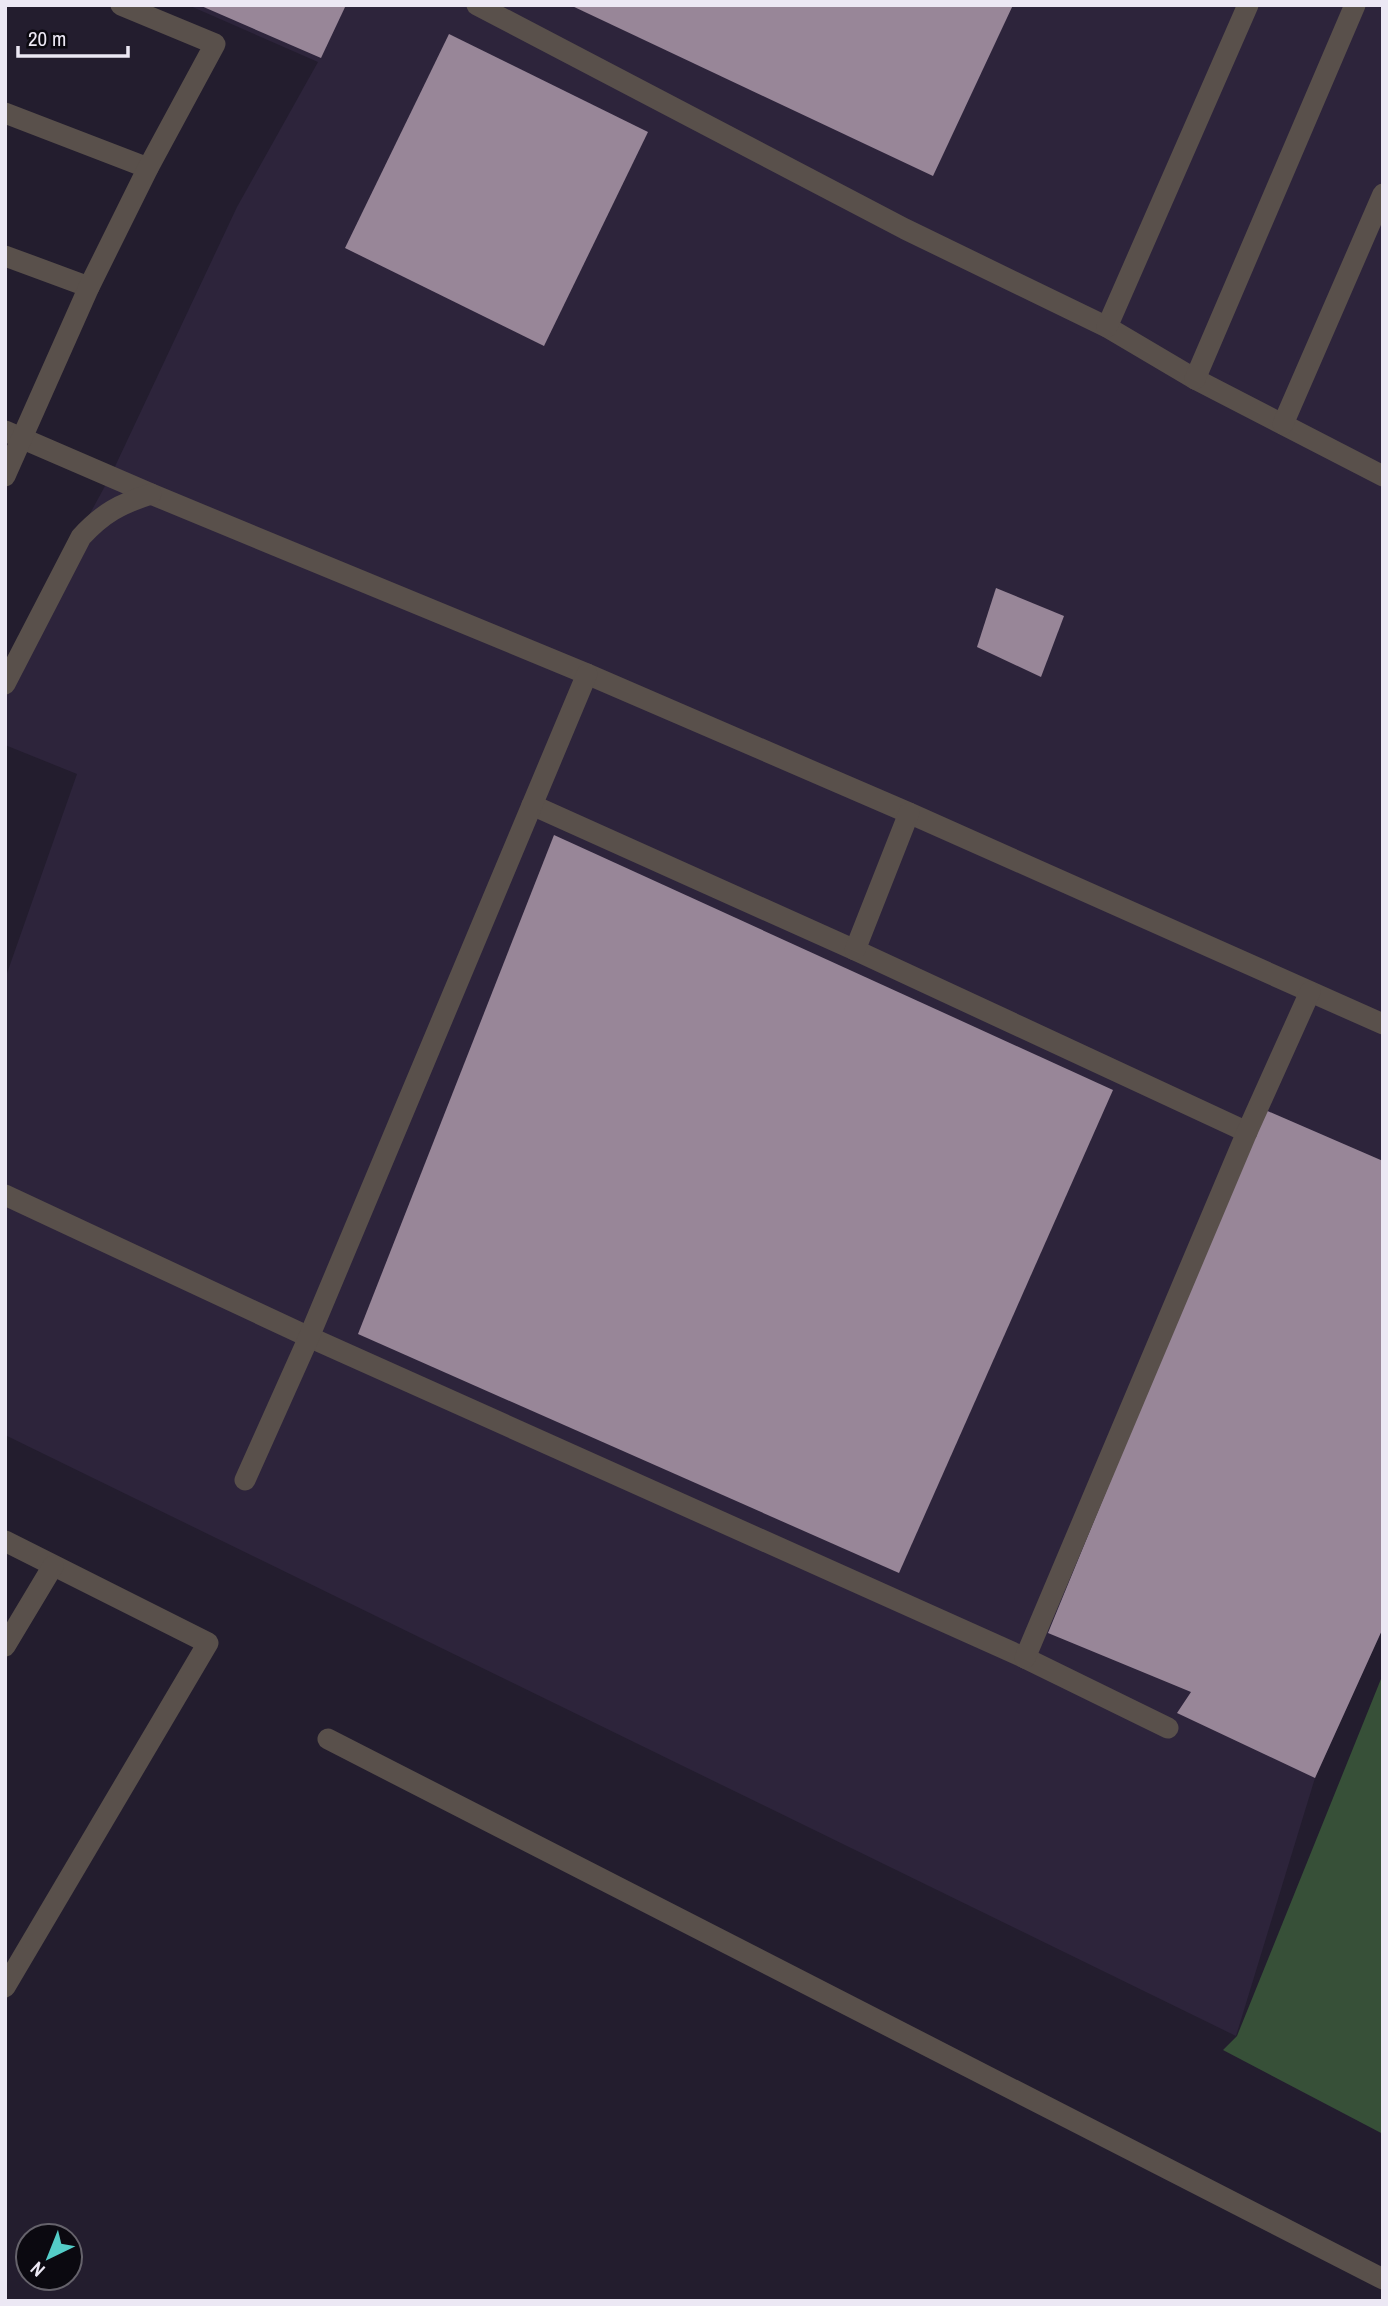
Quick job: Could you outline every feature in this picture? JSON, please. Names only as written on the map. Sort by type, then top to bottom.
[{"type":"street","points":[[5,477],[14,434],[148,169],[215,44],[121,5]]},
{"type":"street","points":[[477,5],[893,223],[1107,327],[1195,379],[1383,476]]},
{"type":"street","points":[[1107,327],[1248,5]]},
{"type":"street","points":[[1195,379],[1356,5]]},
{"type":"street","points":[[5,113],[148,169]]},
{"type":"street","points":[[1283,424],[1383,194]]},
{"type":"street","points":[[5,256],[89,288]]},
{"type":"street","points":[[14,434],[151,494],[587,674],[909,813],[1383,1024]]},
{"type":"street","points":[[5,684],[81,537],[99,518],[122,504],[151,494]]},
{"type":"street","points":[[244,1480],[309,1337],[587,674]]},
{"type":"street","points":[[532,805],[855,950],[1247,1132]]},
{"type":"street","points":[[855,950],[909,813]]},
{"type":"street","points":[[1025,1658],[1247,1132],[1310,992]]},
{"type":"street","points":[[5,1195],[309,1337],[1025,1658],[1168,1728]]},
{"type":"street","points":[[5,1541],[208,1643],[5,1987]]},
{"type":"street","points":[[5,1646],[53,1566]]},
{"type":"street","points":[[328,1739],[1383,2278]]},
{"type":"shaded area","points":[[188,5],[1383,5],[1383,1628],[1315,1778],[1236,2036],[5,1435],[5,979],[77,774],[5,745],[5,670],[111,475],[237,207],[318,62]]},
{"type":"green space","points":[[1383,1674],[1383,2134],[1223,2050],[1237,2036]]},
{"type":"building","points":[[199,5],[346,5],[321,58]]},
{"type":"building","points":[[570,5],[1013,5],[933,176]]},
{"type":"building","points":[[449,34],[648,132],[544,346],[345,248]]},
{"type":"building","points":[[996,588],[1064,616],[1041,677],[977,647]]},
{"type":"building","points":[[554,835],[1113,1090],[899,1573],[358,1334]]},
{"type":"building","points":[[1263,1109],[1383,1161],[1383,1628],[1315,1778],[1177,1713],[1191,1692],[1048,1633]]}]
